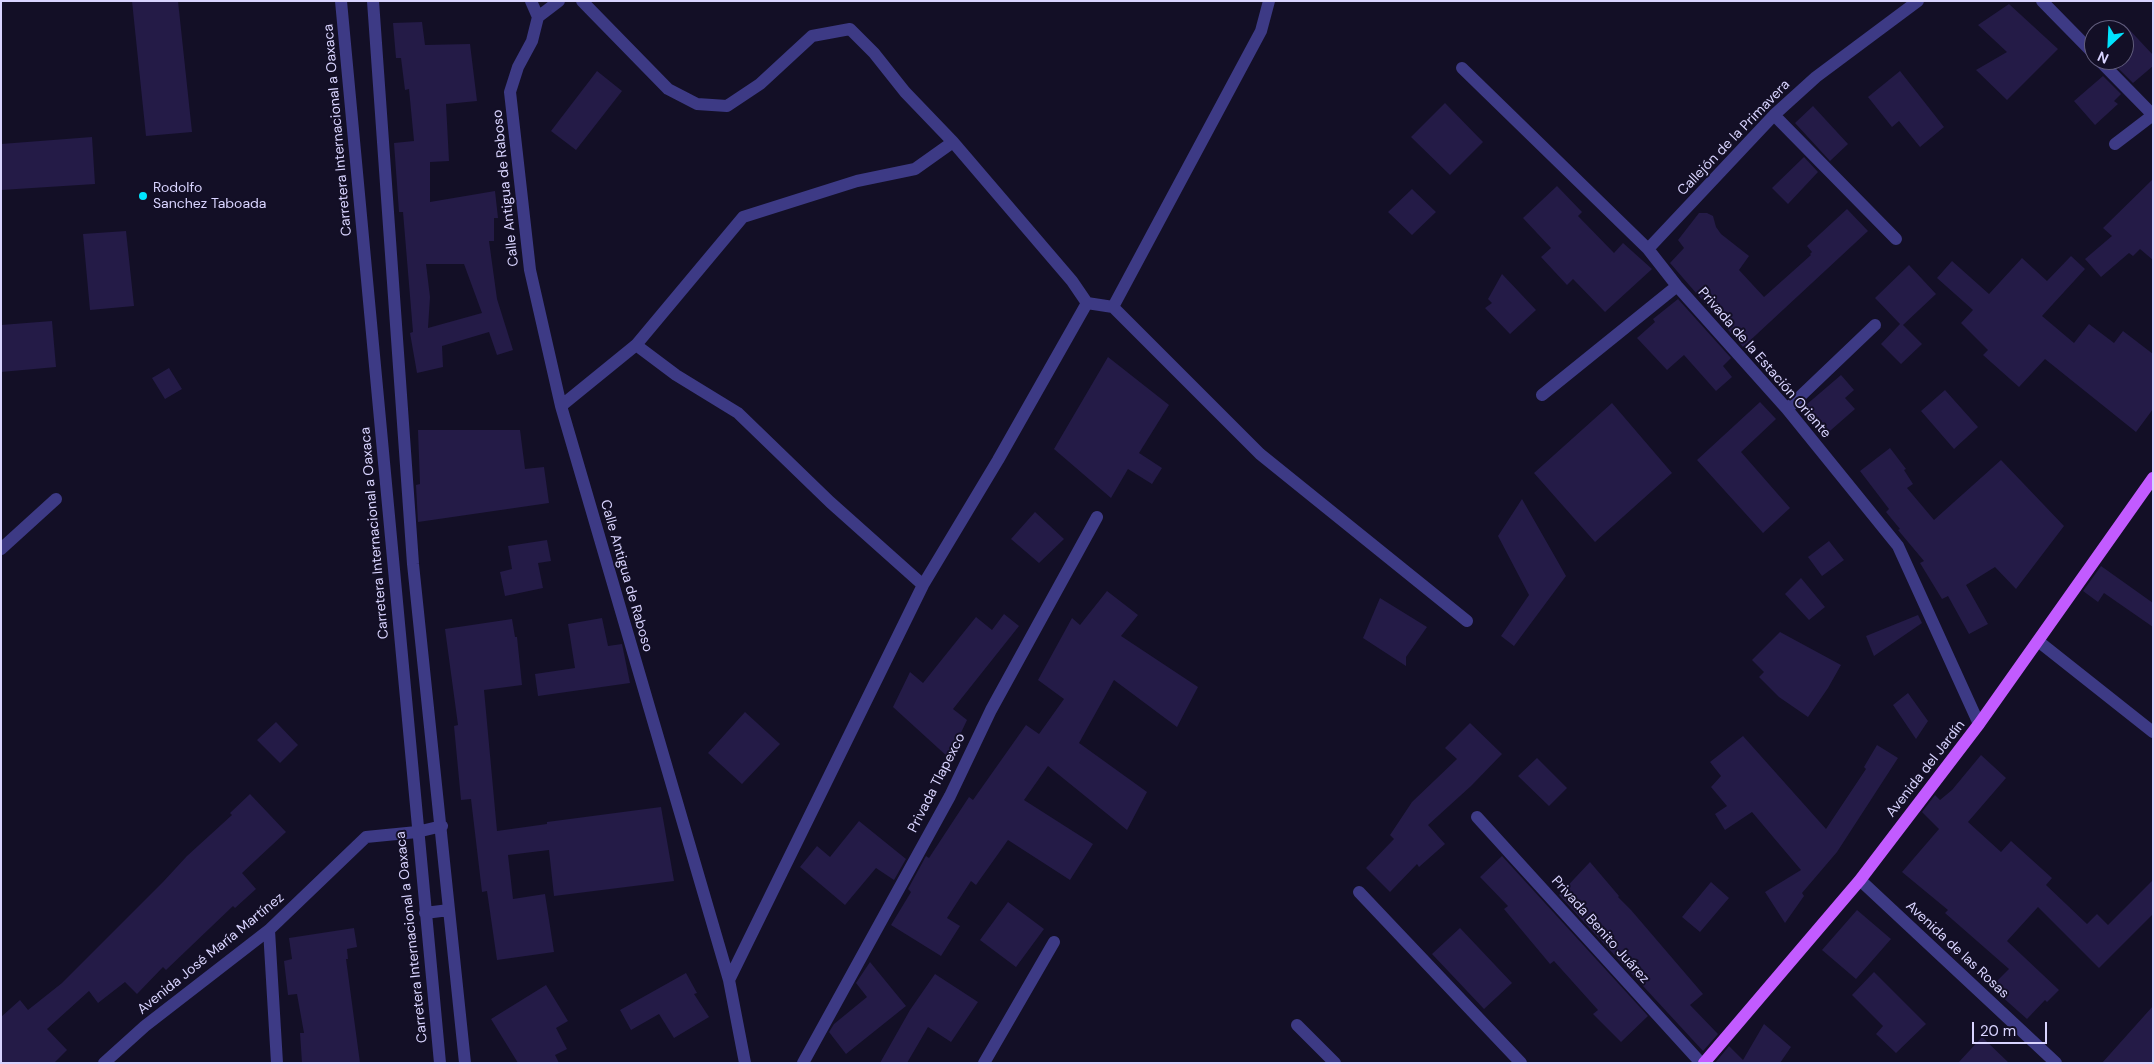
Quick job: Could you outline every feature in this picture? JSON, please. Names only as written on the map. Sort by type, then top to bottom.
[{"type":"main road","name":"Avenida del Jardín","points":[[1703,1063],[1860,880],[1979,724],[2153,478]]},
{"type":"street","name":"Carretera Internacional a Oaxaca","points":[[341,1],[440,1063]]},
{"type":"street","points":[[373,1],[413,564],[442,826],[465,1063]]},
{"type":"street","points":[[531,1],[538,17],[559,1]]},
{"type":"street","points":[[582,1],[668,89],[697,104],[727,106],[760,84],[812,36],[850,29],[874,53],[905,92],[953,142],[1072,281],[1087,303],[1113,307],[1260,454],[1467,621]]},
{"type":"street","points":[[1113,307],[1261,31],[1269,1]]},
{"type":"street","name":"Callejón de la Primavera","points":[[1648,249],[1774,115],[1816,77],[1918,1]]},
{"type":"street","points":[[2042,1],[2084,44]]},
{"type":"street","name":"Calle Antigua de Raboso","points":[[538,17],[532,41],[518,68],[510,92],[530,270],[561,406],[729,980],[745,1063]]},
{"type":"street","name":"Privada de la Estación Oriente","points":[[1462,68],[1648,249],[1676,286],[1787,409],[1898,546],[1979,724]]},
{"type":"street","points":[[2110,70],[2153,115],[2115,144]]},
{"type":"street","points":[[1774,115],[1896,240]]},
{"type":"street","points":[[561,406],[636,345],[743,217],[857,181],[915,170],[953,142]]},
{"type":"street","points":[[1542,395],[1676,286]]},
{"type":"street","points":[[729,980],[923,585],[998,460],[1087,303]]},
{"type":"street","points":[[1787,409],[1875,325]]},
{"type":"street","points":[[636,345],[676,375],[738,412],[830,502],[923,585]]},
{"type":"street","points":[[1,549],[56,499]]},
{"type":"street","name":"Privada Tlapexco","points":[[803,1063],[950,796],[991,710],[1097,517]]},
{"type":"street","points":[[2038,641],[2153,732]]},
{"type":"street","name":"Privada Benito Juárez","points":[[1477,818],[1703,1063]]},
{"type":"street","name":"Avenida José María Martínez","points":[[104,1063],[145,1026],[269,930],[366,837],[417,832],[442,826]]},
{"type":"street","name":"Avenida de las Rosas","points":[[1860,880],[2056,1063]]},
{"type":"street","points":[[1359,892],[1521,1063]]},
{"type":"street","points":[[425,913],[450,910]]},
{"type":"street","points":[[269,930],[277,1063]]},
{"type":"street","points":[[984,1063],[1054,942]]},
{"type":"street","points":[[1297,1025],[1335,1063]]},
{"type":"building","points":[[132,1],[178,1],[192,132],[146,136]]},
{"type":"building","points":[[2009,4],[2058,49],[2007,100],[1976,70],[2007,52],[1978,25]]},
{"type":"building","points":[[422,22],[425,45],[470,44],[477,101],[446,104],[449,161],[430,162],[430,202],[495,191],[498,218],[494,218],[494,241],[489,241],[497,299],[513,350],[497,355],[489,332],[442,346],[443,367],[417,373],[410,333],[413,332],[403,212],[399,212],[394,143],[414,141],[409,89],[405,90],[401,58],[396,58],[393,23]],"holes":[[[426,264],[464,264],[482,313],[428,328],[430,297]]]},
{"type":"building","points":[[2134,35],[2153,55],[2153,66],[2133,83],[2120,70],[2134,70]]},
{"type":"building","points":[[597,71],[622,91],[576,150],[551,131]]},
{"type":"building","points":[[1900,71],[1944,127],[1920,147],[1899,121],[1892,127],[1868,97]]},
{"type":"building","points":[[2103,76],[2121,94],[2114,101],[2118,104],[2095,125],[2074,101]]},
{"type":"building","points":[[1445,103],[1483,142],[1450,175],[1411,137]]},
{"type":"building","points":[[1813,106],[1848,144],[1830,161],[1795,123]]},
{"type":"building","points":[[92,137],[95,184],[1,190],[1,144]]},
{"type":"building","points":[[1804,157],[1818,172],[1788,204],[1772,188]]},
{"type":"building","points":[[2153,179],[2153,260],[2140,249],[2133,256],[2129,253],[2101,277],[2085,259],[2112,236],[2103,228]]},
{"type":"building","points":[[1557,186],[1582,212],[1578,216],[1614,253],[1623,243],[1652,269],[1605,312],[1573,279],[1567,285],[1541,257],[1551,248],[1523,218]]},
{"type":"building","points":[[1412,189],[1436,212],[1412,235],[1388,212]]},
{"type":"building","points":[[1847,209],[1868,231],[1743,347],[1670,263],[1684,248],[1678,240],[1699,213],[1707,213],[1713,216],[1716,227],[1721,234],[1749,256],[1739,270],[1764,297],[1811,255],[1812,252],[1807,246]]},
{"type":"building","points":[[126,231],[134,306],[90,310],[83,234]]},
{"type":"building","points":[[2071,256],[2085,269],[2042,316],[2074,343],[2089,324],[2114,343],[2123,331],[2153,354],[2153,409],[2136,432],[2045,359],[2019,387],[1983,355],[1988,350],[1961,323],[1973,310],[1937,278],[1952,261],[1989,294],[2022,258],[2047,281]]},
{"type":"building","points":[[1909,265],[1936,294],[1903,325],[1922,344],[1901,364],[1881,344],[1900,324],[1875,298]]},
{"type":"building","points":[[1502,274],[1536,310],[1510,334],[1485,308],[1492,303],[1488,299]]},
{"type":"building","points":[[1678,299],[1731,358],[1723,366],[1732,377],[1716,391],[1684,355],[1667,370],[1637,338],[1655,322],[1653,319]]},
{"type":"building","points":[[52,321],[56,367],[1,372],[1,325]]},
{"type":"building","points":[[1108,357],[1169,405],[1139,453],[1162,468],[1152,484],[1128,469],[1111,498],[1054,449]]},
{"type":"building","points":[[169,368],[182,389],[165,399],[152,378]]},
{"type":"building","points":[[1841,375],[1854,390],[1845,398],[1855,409],[1823,437],[1799,411]]},
{"type":"building","points":[[1945,390],[1978,427],[1954,449],[1921,411]]},
{"type":"building","points":[[1760,402],[1776,419],[1741,452],[1790,508],[1763,533],[1697,460]]},
{"type":"building","points":[[1612,403],[1672,473],[1595,542],[1534,473]]},
{"type":"building","points":[[418,430],[520,430],[525,469],[544,467],[549,503],[418,522],[416,485],[420,484]]},
{"type":"building","points":[[1890,448],[1906,469],[1904,470],[1913,484],[1907,488],[1934,520],[2001,460],[2064,526],[2016,589],[1995,567],[1966,585],[1988,624],[1969,634],[1948,596],[1942,599],[1920,563],[1924,561],[1898,530],[1900,529],[1886,512],[1889,509],[1860,471]]},
{"type":"building","points":[[1522,499],[1566,576],[1514,646],[1501,636],[1529,595],[1498,536]]},
{"type":"building","points":[[1035,512],[1064,539],[1039,563],[1011,539]]},
{"type":"building","points":[[547,540],[551,561],[538,563],[543,588],[505,596],[500,572],[512,569],[508,546]]},
{"type":"building","points":[[1829,541],[1844,560],[1822,576],[1808,557]]},
{"type":"building","points":[[2101,566],[2153,603],[2153,627],[2104,593],[2098,602],[2083,591]]},
{"type":"building","points":[[1801,578],[1825,607],[1809,620],[1785,594]]},
{"type":"building","points":[[1107,591],[1138,615],[1121,636],[1198,687],[1177,727],[1114,680],[1079,743],[1147,792],[1127,830],[1048,766],[1024,800],[1093,844],[1070,880],[1008,840],[976,885],[971,881],[947,918],[960,926],[941,956],[891,925],[911,892],[908,889],[926,856],[929,858],[969,797],[973,800],[1026,725],[1039,734],[1064,699],[1038,680],[1072,618],[1080,625]]},
{"type":"building","points":[[1380,598],[1427,627],[1406,657],[1406,666],[1363,638]]},
{"type":"building","points":[[1004,614],[1019,626],[953,709],[967,720],[949,758],[893,707],[910,672],[923,683],[976,617],[992,630]]},
{"type":"building","points":[[1918,615],[1922,623],[1874,656],[1866,636]]},
{"type":"building","points":[[602,618],[608,646],[622,644],[630,683],[538,696],[535,674],[575,668],[568,624]]},
{"type":"building","points":[[512,619],[515,637],[517,637],[522,685],[484,690],[497,831],[547,824],[547,822],[661,807],[674,881],[554,896],[549,850],[508,855],[513,899],[545,894],[554,952],[497,960],[487,891],[482,892],[471,799],[461,800],[454,726],[458,725],[445,629]]},
{"type":"building","points":[[1780,632],[1841,665],[1808,717],[1779,697],[1759,677],[1764,672],[1752,660]]},
{"type":"building","points":[[1908,693],[1928,721],[1916,739],[1893,705]]},
{"type":"building","points":[[745,712],[780,744],[742,784],[708,753]]},
{"type":"building","points":[[276,722],[298,745],[280,763],[257,740]]},
{"type":"building","points":[[1470,723],[1502,754],[1471,786],[1428,825],[1445,844],[1419,867],[1417,864],[1390,892],[1366,868],[1394,839],[1390,835],[1412,802],[1457,759],[1445,748]]},
{"type":"building","points":[[1743,736],[1826,829],[1866,769],[1864,767],[1877,745],[1898,758],[1837,852],[1802,893],[1804,896],[1785,923],[1765,892],[1801,870],[1752,812],[1725,830],[1715,814],[1727,806],[1711,787],[1721,776],[1710,762]]},
{"type":"building","points":[[1981,755],[2006,778],[1968,822],[2001,852],[2011,841],[2052,878],[2046,885],[2087,924],[2097,914],[2108,925],[2153,880],[2153,914],[2099,968],[2038,907],[2007,941],[2059,990],[2047,1002],[2045,1000],[2027,1019],[1991,987],[2009,969],[1945,913],[1948,910],[1902,872],[1939,829],[1922,812],[1935,795],[1940,800],[1952,790]]},
{"type":"building","points":[[1537,758],[1567,788],[1549,806],[1518,776]]},
{"type":"building","points":[[250,794],[286,832],[242,873],[256,889],[235,908],[233,906],[166,970],[163,967],[137,994],[125,982],[98,1003],[89,991],[47,1029],[67,1050],[54,1063],[1,1063],[1,1017],[20,1000],[28,1010],[62,983],[187,856],[232,815],[230,813]]},
{"type":"building","points":[[859,821],[906,859],[894,880],[876,868],[845,905],[800,867],[817,846],[830,857]]},
{"type":"building","points":[[1502,856],[1648,1016],[1621,1042],[1593,1014],[1598,1010],[1554,961],[1550,964],[1504,909],[1508,906],[1480,877]]},
{"type":"building","points":[[1590,862],[1703,994],[1690,1005],[1718,1034],[1703,1051],[1559,895]]},
{"type":"building","points":[[1711,882],[1729,898],[1700,932],[1682,917]]},
{"type":"building","points":[[1008,902],[1044,929],[1016,967],[980,940]]},
{"type":"building","points":[[1857,910],[1891,939],[1856,979],[1822,950]]},
{"type":"building","points":[[354,928],[357,947],[347,949],[348,959],[346,959],[360,1063],[302,1063],[300,1033],[304,1033],[297,994],[288,995],[284,961],[292,959],[289,938]]},
{"type":"building","points":[[1460,928],[1512,983],[1484,1009],[1432,954]]},
{"type":"building","points":[[870,962],[906,1006],[846,1054],[829,1032],[834,1024],[867,997],[856,983]]},
{"type":"building","points":[[1874,972],[1926,1024],[1896,1053],[1876,1034],[1883,1026],[1852,995]]},
{"type":"building","points":[[686,973],[697,993],[694,994],[709,1017],[674,1038],[659,1014],[631,1030],[620,1010]]},
{"type":"building","points":[[935,974],[978,1002],[951,1042],[928,1027],[907,1063],[880,1063],[910,1010]]},
{"type":"building","points":[[546,985],[568,1021],[556,1028],[567,1049],[555,1055],[559,1063],[518,1063],[491,1019]]},
{"type":"building","points":[[2153,1006],[2153,1063],[2102,1063]]},
{"type":"building","points":[[1764,1024],[1791,1047],[1780,1063],[1715,1063],[1729,1046],[1743,1060]]},
{"type":"building","points":[[1982,1037],[2009,1063],[1958,1063]]},
{"type":"place","name":"Rodolfo Sanchez Taboada","points":[[143,196]]}]
